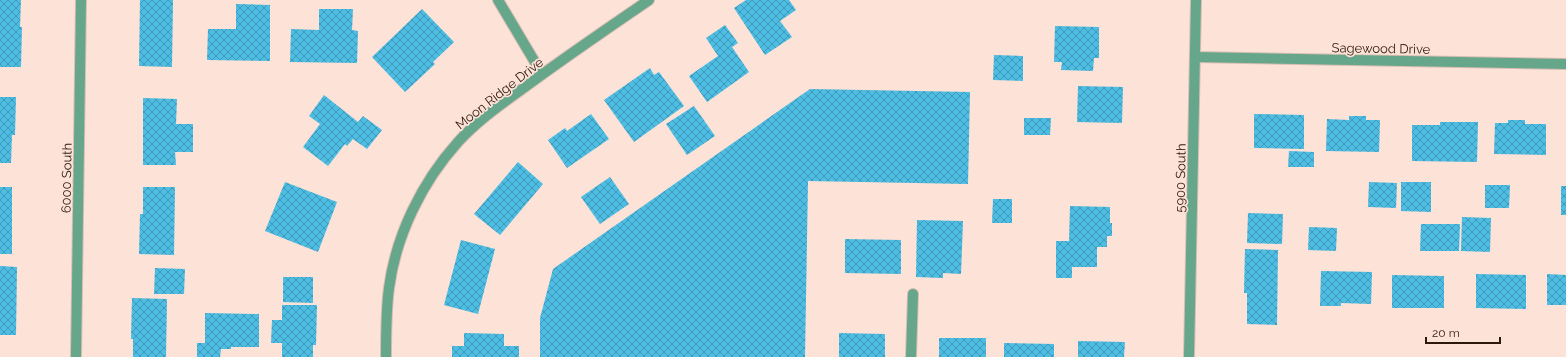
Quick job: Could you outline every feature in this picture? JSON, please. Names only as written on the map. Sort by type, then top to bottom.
[{"type":"street","name":"6000 South","points":[[76,357],[81,0]]},
{"type":"street","points":[[498,0],[542,74]]},
{"type":"street","name":"Moon Ridge Drive","points":[[386,357],[389,288],[396,257],[418,200],[435,171],[458,142],[486,116],[542,74],[649,0]]},
{"type":"street","name":"5900 South","points":[[1189,357],[1196,0]]},
{"type":"street","name":"Sagewood Drive","points":[[1195,57],[1566,64]]},
{"type":"street","points":[[911,357],[913,294]]},
{"type":"building","points":[[0,0],[21,0],[21,67],[0,67]]},
{"type":"building","points":[[140,0],[173,0],[172,67],[139,66]]},
{"type":"building","points":[[746,0],[789,0],[796,10],[780,21],[792,37],[765,55],[734,8]]},
{"type":"building","points":[[236,4],[270,5],[270,61],[207,60],[208,29],[236,29]]},
{"type":"building","points":[[319,9],[353,9],[352,30],[358,31],[357,63],[290,62],[291,29],[319,30]]},
{"type":"building","points":[[422,9],[454,42],[433,62],[435,64],[405,92],[372,57]]},
{"type":"building","points":[[725,25],[738,43],[732,47],[749,72],[707,102],[689,76],[718,56],[706,38]]},
{"type":"building","points":[[1055,26],[1099,27],[1099,58],[1094,58],[1093,71],[1061,70],[1062,62],[1054,62]]},
{"type":"building","points":[[994,55],[1023,56],[1023,81],[993,80]]},
{"type":"building","points":[[650,68],[654,75],[659,72],[684,106],[634,142],[604,100]]},
{"type":"building","points":[[1078,86],[1123,87],[1122,123],[1077,122]]},
{"type":"building","points":[[810,89],[970,92],[968,184],[808,181],[805,357],[540,357],[540,318],[553,269]]},
{"type":"building","points":[[324,95],[358,122],[363,116],[382,130],[367,149],[353,139],[347,146],[345,144],[328,166],[303,147],[320,124],[309,116]]},
{"type":"building","points":[[0,97],[16,97],[15,135],[12,135],[11,163],[0,163]]},
{"type":"building","points":[[143,98],[177,99],[176,124],[193,124],[193,152],[175,152],[176,165],[143,165]]},
{"type":"building","points":[[694,106],[715,136],[687,155],[666,124]]},
{"type":"building","points":[[591,114],[609,139],[567,168],[548,140],[565,128],[567,131]]},
{"type":"building","points":[[1254,114],[1304,115],[1304,149],[1254,148]]},
{"type":"building","points":[[1349,116],[1366,116],[1366,120],[1380,120],[1379,152],[1326,151],[1327,119],[1349,120]]},
{"type":"building","points":[[1024,118],[1051,118],[1050,135],[1024,135]]},
{"type":"building","points":[[1508,120],[1525,120],[1525,124],[1546,124],[1546,155],[1494,154],[1495,123],[1508,123]]},
{"type":"building","points":[[1440,122],[1478,122],[1477,162],[1412,161],[1412,125],[1440,125]]},
{"type":"building","points":[[1289,151],[1314,152],[1314,167],[1288,167]]},
{"type":"building","points":[[518,162],[543,184],[500,235],[474,214]]},
{"type":"building","points":[[610,177],[629,204],[600,224],[581,197]]},
{"type":"building","points":[[285,182],[337,202],[318,252],[265,231]]},
{"type":"building","points":[[1369,182],[1397,183],[1396,208],[1368,207]]},
{"type":"building","points":[[1401,182],[1431,182],[1431,212],[1401,211]]},
{"type":"building","points":[[1485,185],[1510,185],[1509,208],[1485,208]]},
{"type":"building","points":[[1561,186],[1566,186],[1566,215],[1561,215]]},
{"type":"building","points":[[0,187],[12,187],[12,254],[0,254]]},
{"type":"building","points":[[143,187],[175,187],[174,255],[139,254],[140,214],[143,214]]},
{"type":"building","points":[[993,199],[1012,199],[1012,223],[992,223]]},
{"type":"building","points":[[1070,206],[1110,207],[1112,236],[1107,236],[1107,247],[1097,247],[1097,267],[1072,267],[1072,278],[1056,278],[1056,241],[1069,241]]},
{"type":"building","points":[[1248,213],[1283,214],[1282,244],[1247,243]]},
{"type":"building","points":[[1462,217],[1491,218],[1490,252],[1461,251]]},
{"type":"building","points":[[917,220],[963,221],[961,274],[943,273],[943,278],[916,277]]},
{"type":"building","points":[[1421,224],[1460,224],[1459,251],[1420,251]]},
{"type":"building","points":[[1309,227],[1337,228],[1336,251],[1308,250]]},
{"type":"building","points":[[845,239],[901,240],[901,274],[845,273]]},
{"type":"building","points":[[461,240],[495,249],[478,314],[444,305]]},
{"type":"building","points":[[1245,249],[1278,250],[1277,325],[1247,324],[1247,293],[1244,293]]},
{"type":"building","points":[[0,266],[17,267],[16,335],[0,335]]},
{"type":"building","points":[[155,268],[185,269],[184,294],[154,294]]},
{"type":"building","points":[[1321,271],[1372,272],[1371,304],[1341,303],[1341,306],[1320,306]]},
{"type":"building","points":[[1476,274],[1526,275],[1526,309],[1476,308]]},
{"type":"building","points":[[1547,274],[1566,275],[1566,305],[1547,305]]},
{"type":"building","points":[[1392,275],[1444,276],[1444,308],[1392,308]]},
{"type":"building","points":[[283,277],[313,277],[313,303],[283,302]]},
{"type":"building","points":[[132,298],[167,299],[166,357],[133,357],[133,339],[131,339]]},
{"type":"building","points":[[282,305],[317,305],[316,345],[313,345],[313,357],[282,357],[282,343],[271,343],[272,320],[282,320]]},
{"type":"building","points":[[205,313],[259,314],[259,347],[231,347],[231,349],[221,349],[220,357],[197,357],[197,343],[205,343]]},
{"type":"building","points":[[464,333],[504,334],[504,346],[519,346],[519,357],[452,357],[452,346],[464,346]]},
{"type":"building","points":[[839,333],[885,334],[885,357],[839,357]]},
{"type":"building","points":[[939,338],[986,338],[986,357],[939,357]]},
{"type":"building","points":[[1078,341],[1125,342],[1124,357],[1078,357]]},
{"type":"building","points":[[1004,343],[1054,344],[1054,357],[1004,357]]}]
